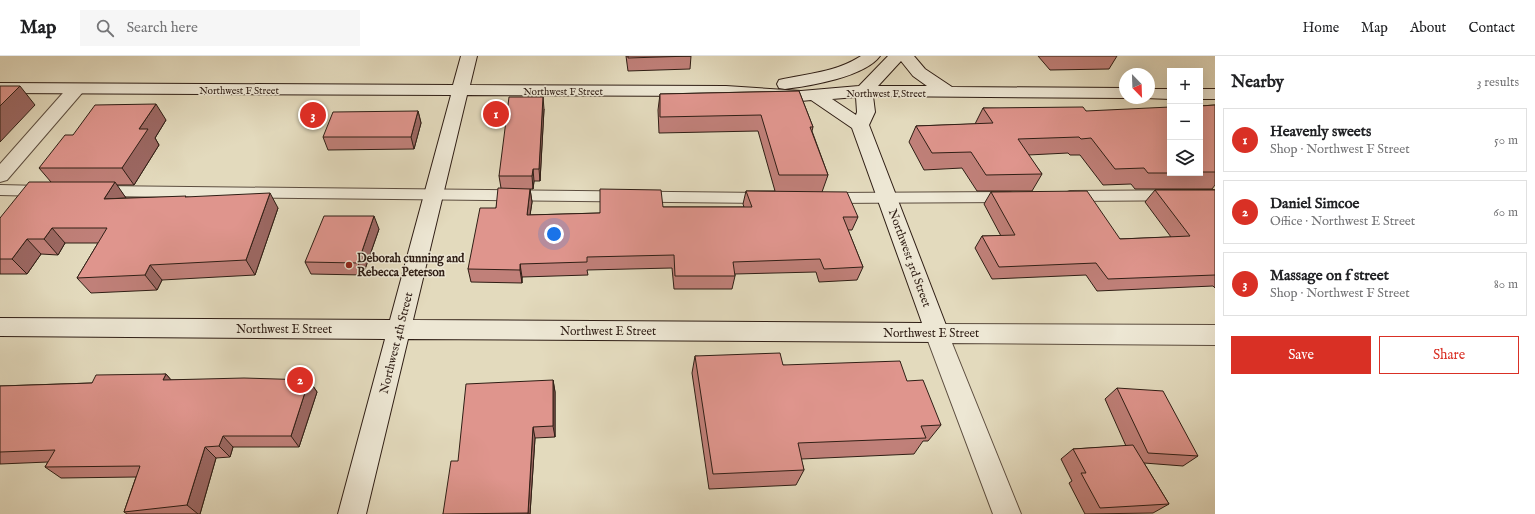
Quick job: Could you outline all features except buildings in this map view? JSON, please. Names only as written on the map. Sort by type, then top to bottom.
[{"type":"main road","name":"Northwest 4th Street","points":[[352,514],[469,56]]},
{"type":"main road","points":[[726,90],[772,86],[823,78],[854,68],[872,56]]},
{"type":"main road","points":[[815,95],[860,125],[866,112],[864,91],[897,56]]},
{"type":"main road","points":[[906,56],[916,71],[922,76],[950,92]]},
{"type":"main road","name":"Northwest F Street","points":[[0,88],[726,90],[815,95],[864,91],[1119,93]]},
{"type":"main road","points":[[0,176],[76,89]]},
{"type":"main road","points":[[1155,94],[1167,94]]},
{"type":"main road","points":[[1203,94],[1215,94]]},
{"type":"main road","name":"Northwest 3rd Street","points":[[860,125],[937,333],[1008,514]]},
{"type":"main road","name":"Northwest E Street","points":[[0,327],[1215,335]]},
{"type":"lane","points":[[0,190],[55,191]]},
{"type":"lane","points":[[87,191],[776,198]]},
{"type":"lane","points":[[1058,197],[1215,195]]},
{"type":"lane","points":[[815,198],[888,199],[1026,197]]},
{"type":"place","name":"Heavenly sweets","points":[[496,114]]},
{"type":"place","name":"Massage on f street","points":[[313,115]]},
{"type":"place","name":"Deborah cunning and Rebecca Peterson","points":[[349,265]]},
{"type":"place","name":"Daniel Simcoe","points":[[300,380]]}]
